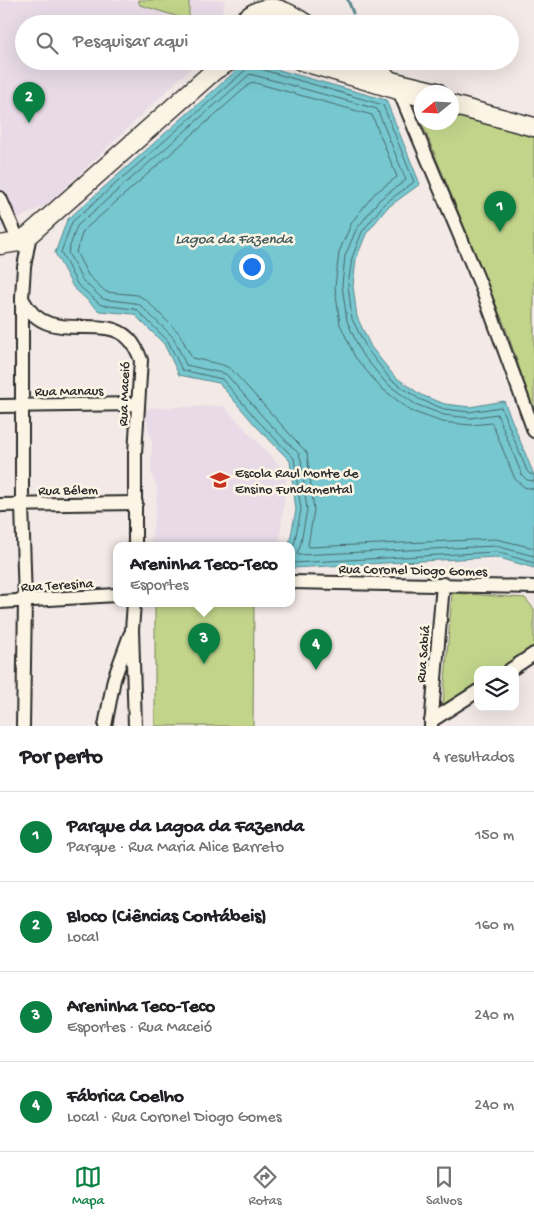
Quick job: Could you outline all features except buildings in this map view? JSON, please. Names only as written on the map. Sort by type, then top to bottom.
[{"type":"main road","points":[[247,12],[267,6],[274,6],[287,15]]},
{"type":"main road","points":[[0,246],[25,238],[215,70]]},
{"type":"main road","points":[[330,70],[414,95]]},
{"type":"main road","points":[[375,70],[391,81],[414,86]]},
{"type":"main road","points":[[459,98],[534,118]]},
{"type":"main road","points":[[459,107],[534,127]]},
{"type":"street","points":[[399,91],[481,286],[534,431]]},
{"type":"street","points":[[0,198],[25,238],[22,298],[22,505],[25,601],[22,726]]},
{"type":"street","name":"Rua Maceió","points":[[22,298],[29,312],[40,320],[53,325],[110,329],[120,332],[136,348],[140,360],[135,453],[135,542]]},
{"type":"street","name":"Rua Manaus","points":[[0,406],[138,404]]},
{"type":"street","name":"Rua Bélem","points":[[0,504],[136,503]]},
{"type":"street","name":"Rua Coronel Diogo Gomes","points":[[295,582],[443,584],[534,588]]},
{"type":"street","name":"Rua Sabiá","points":[[431,724],[443,584]]},
{"type":"street","name":"Rua Teresina","points":[[0,602],[113,595]]},
{"type":"street","points":[[134,607],[132,630],[135,726]]},
{"type":"street","points":[[105,726],[114,679],[122,652],[132,630]]},
{"type":"street","points":[[516,666],[534,654]]},
{"type":"street","points":[[431,724],[474,694]]},
{"type":"shaded area","points":[[0,0],[225,0],[221,15],[15,15],[15,70],[189,70],[48,204],[0,228]]},
{"type":"shaded area","name":"Escola Raul Monte de Ensino Fundamental","points":[[223,406],[287,473],[279,542],[150,542],[157,487],[151,472],[152,444],[144,408]]},
{"type":"green space","points":[[138,0],[189,0],[189,15],[173,15],[140,5]]},
{"type":"green space","points":[[459,112],[534,131],[534,411],[506,329],[425,130],[459,130]]},
{"type":"green space","points":[[452,593],[525,598],[534,609],[534,650],[511,666],[474,666],[474,691],[448,707],[443,705]]},
{"type":"green space","points":[[155,607],[254,607],[253,726],[155,726]]},
{"type":"water","name":"Lagoa da Fazenda","points":[[237,70],[279,70],[386,100],[420,184],[387,208],[366,234],[356,259],[353,286],[357,317],[371,347],[394,376],[421,395],[445,404],[470,407],[504,401],[534,475],[534,568],[496,557],[295,568],[295,542],[290,542],[296,510],[290,461],[256,426],[219,383],[179,375],[164,344],[134,314],[99,311],[73,287],[55,253],[67,220]]},
{"type":"waterway","points":[[348,0],[353,13]]},
{"type":"place","name":"Bloco (Ciências Contábeis)","points":[[29,123]]},
{"type":"place","name":"Parque da Lagoa da Fazenda","points":[[500,232]]},
{"type":"place","name":"Escola Raul Monte de Ensino Fundamental","points":[[220,480]]},
{"type":"place","name":"Areninha Teco-Teco","points":[[204,664]]},
{"type":"place","name":"Fábrica Coelho","points":[[316,670]]}]
